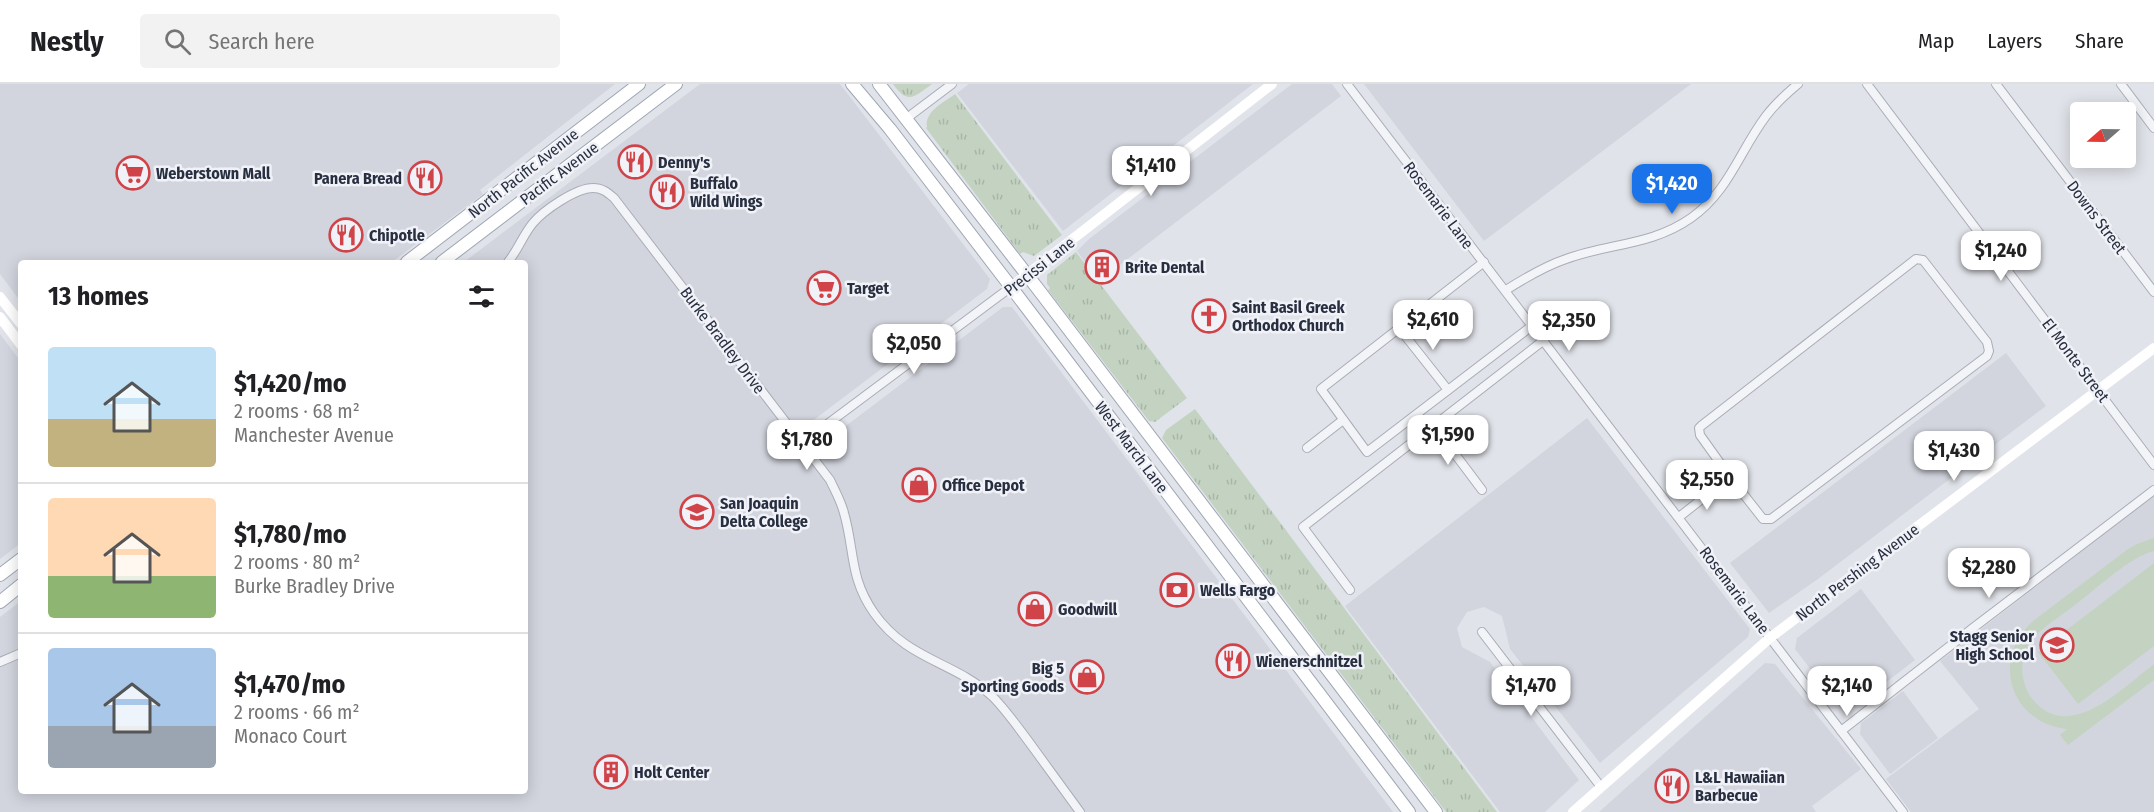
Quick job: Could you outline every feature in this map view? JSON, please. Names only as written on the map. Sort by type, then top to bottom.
[{"type":"main road","name":"North Pacific Avenue","points":[[413,260],[639,84]]},
{"type":"main road","name":"Pacific Avenue","points":[[445,260],[676,84]]},
{"type":"main road","name":"West March Lane","points":[[852,84],[890,129],[1011,287],[1408,812]]},
{"type":"main road","name":"West March Lane","points":[[879,84],[1436,812]]},
{"type":"main road","name":"Precissi Lane","points":[[1011,287],[1272,84]]},
{"type":"main road","points":[[0,297],[18,320]]},
{"type":"main road","points":[[0,317],[18,341]]},
{"type":"main road","name":"North Pershing Avenue","points":[[1573,812],[1771,637],[2154,348]]},
{"type":"main road","points":[[0,575],[18,561]]},
{"type":"main road","points":[[0,602],[18,587]]},
{"type":"street","points":[[907,118],[952,84]]},
{"type":"street","name":"Rosemarie Lane","points":[[1347,84],[1903,812]]},
{"type":"street","points":[[1506,290],[1567,258],[1651,238],[1692,217],[1720,192],[1767,115],[1798,84]]},
{"type":"street","name":"El Monte Street","points":[[1867,84],[2154,465]]},
{"type":"street","name":"Downs Street","points":[[1996,84],[2154,292]]},
{"type":"street","points":[[2121,84],[2154,128]]},
{"type":"street","name":"Burke Bradley Drive","points":[[510,260],[528,230],[543,213],[583,190],[593,188],[606,190],[620,204],[830,480],[838,495],[848,529],[852,563],[857,580],[874,613],[910,649],[960,673],[992,696],[1011,718],[1080,812]]},
{"type":"street","points":[[1916,259],[1923,260],[1987,342],[1989,351],[1987,356],[1771,519],[1763,519],[1730,477],[1700,435],[1699,428],[1916,259]]},
{"type":"street","points":[[1484,262],[1321,389],[1366,452],[1533,325]]},
{"type":"street","name":"Precissi Lane","points":[[802,443],[1011,287]]},
{"type":"street","points":[[1399,328],[1448,390]]},
{"type":"street","points":[[1350,590],[1303,527],[1544,340]]},
{"type":"street","points":[[1307,448],[1343,420]]},
{"type":"street","points":[[1434,426],[1482,490]]},
{"type":"street","points":[[1679,517],[1730,477]]},
{"type":"street","points":[[1841,731],[2154,490]]},
{"type":"street","points":[[1482,632],[1601,787]]},
{"type":"street","points":[[0,662],[18,654]]},
{"type":"shaded area","name":"Weberstown Mall","points":[[0,84],[615,84],[480,190],[483,194],[395,260],[18,260],[18,298],[0,274]]},
{"type":"shaded area","points":[[700,84],[840,84],[990,279],[987,289],[811,422],[803,423],[822,449],[826,441],[1003,307],[1012,307],[1393,812],[0,812],[0,617],[18,603],[18,794],[528,794],[528,260],[467,260]]},
{"type":"shaded area","points":[[969,84],[1253,84],[1063,231],[957,93]]},
{"type":"shaded area","points":[[1292,84],[1332,84],[1341,96],[1099,281],[1077,251],[1089,239]]},
{"type":"shaded area","points":[[1364,84],[1691,84],[1484,241]]},
{"type":"shaded area","points":[[0,334],[18,358],[18,545],[0,559]]},
{"type":"shaded area","points":[[2006,353],[2046,406],[1818,579],[1769,613],[1730,563]]},
{"type":"shaded area","points":[[1587,418],[1750,629],[1748,637],[1600,763],[1510,649],[1502,616],[1484,607],[1467,612],[1457,628],[1462,647],[1490,662],[1579,780],[1545,812],[1500,812],[1345,606]]},
{"type":"shaded area","name":"Stagg Senior High School","points":[[2154,495],[2154,812],[1911,812],[1886,779],[1979,709],[1940,661]]},
{"type":"shaded area","points":[[1861,589],[1915,660],[1845,714],[1795,649],[1797,638]]},
{"type":"shaded area","points":[[1765,663],[1775,664],[1861,769],[1812,806],[1816,812],[1599,812]]},
{"type":"shaded area","points":[[1903,691],[1938,738],[1890,774],[1860,734],[1861,723]]},
{"type":"green space","points":[[893,84],[932,84],[916,95],[907,97]]},
{"type":"green space","points":[[955,94],[1062,235],[1034,256],[1023,252],[1020,254],[926,128],[932,112]]},
{"type":"green space","points":[[1076,252],[1187,398],[1155,422],[1149,421],[1048,290],[1050,288],[1047,284],[1047,275]]},
{"type":"green space","points":[[1195,409],[1497,812],[1446,812],[1162,438],[1166,430]]},
{"type":"green space","points":[[2154,538],[2154,551],[2124,566],[2049,624],[2035,636],[2025,652],[2023,674],[2030,696],[2045,710],[2060,716],[2077,715],[2094,708],[2154,664],[2154,680],[2068,745],[2060,735],[2067,729],[2047,724],[2032,715],[2020,702],[2012,687],[2010,670],[2012,653],[2020,636],[2033,621],[2128,549]]},
{"type":"green space","points":[[2154,563],[2154,646],[2078,704],[2038,652]]},
{"type":"place","name":"Denny's","points":[[635,162]]},
{"type":"place","name":"Weberstown Mall","points":[[133,173]]},
{"type":"place","name":"Panera Bread","points":[[425,178]]},
{"type":"place","name":"Buffalo Wild Wings","points":[[667,192]]},
{"type":"place","name":"Chipotle","points":[[346,235]]},
{"type":"place","name":"Brite Dental","points":[[1102,267]]},
{"type":"place","name":"Target","points":[[824,288]]},
{"type":"place","name":"Saint Basil Greek Orthodox Church","points":[[1209,316]]},
{"type":"place","name":"Office Depot","points":[[919,485]]},
{"type":"place","name":"San Joaquin Delta College","points":[[697,512]]},
{"type":"place","name":"Wells Fargo","points":[[1177,590]]},
{"type":"place","name":"Goodwill","points":[[1035,609]]},
{"type":"place","name":"Stagg Senior High School","points":[[2057,645]]},
{"type":"place","name":"Wienerschnitzel","points":[[1233,661]]},
{"type":"place","name":"Big 5 Sporting Goods","points":[[1087,677]]},
{"type":"place","name":"Holt Center","points":[[611,772]]},
{"type":"place","name":"L&L Hawaiian Barbecue","points":[[1672,786]]}]
